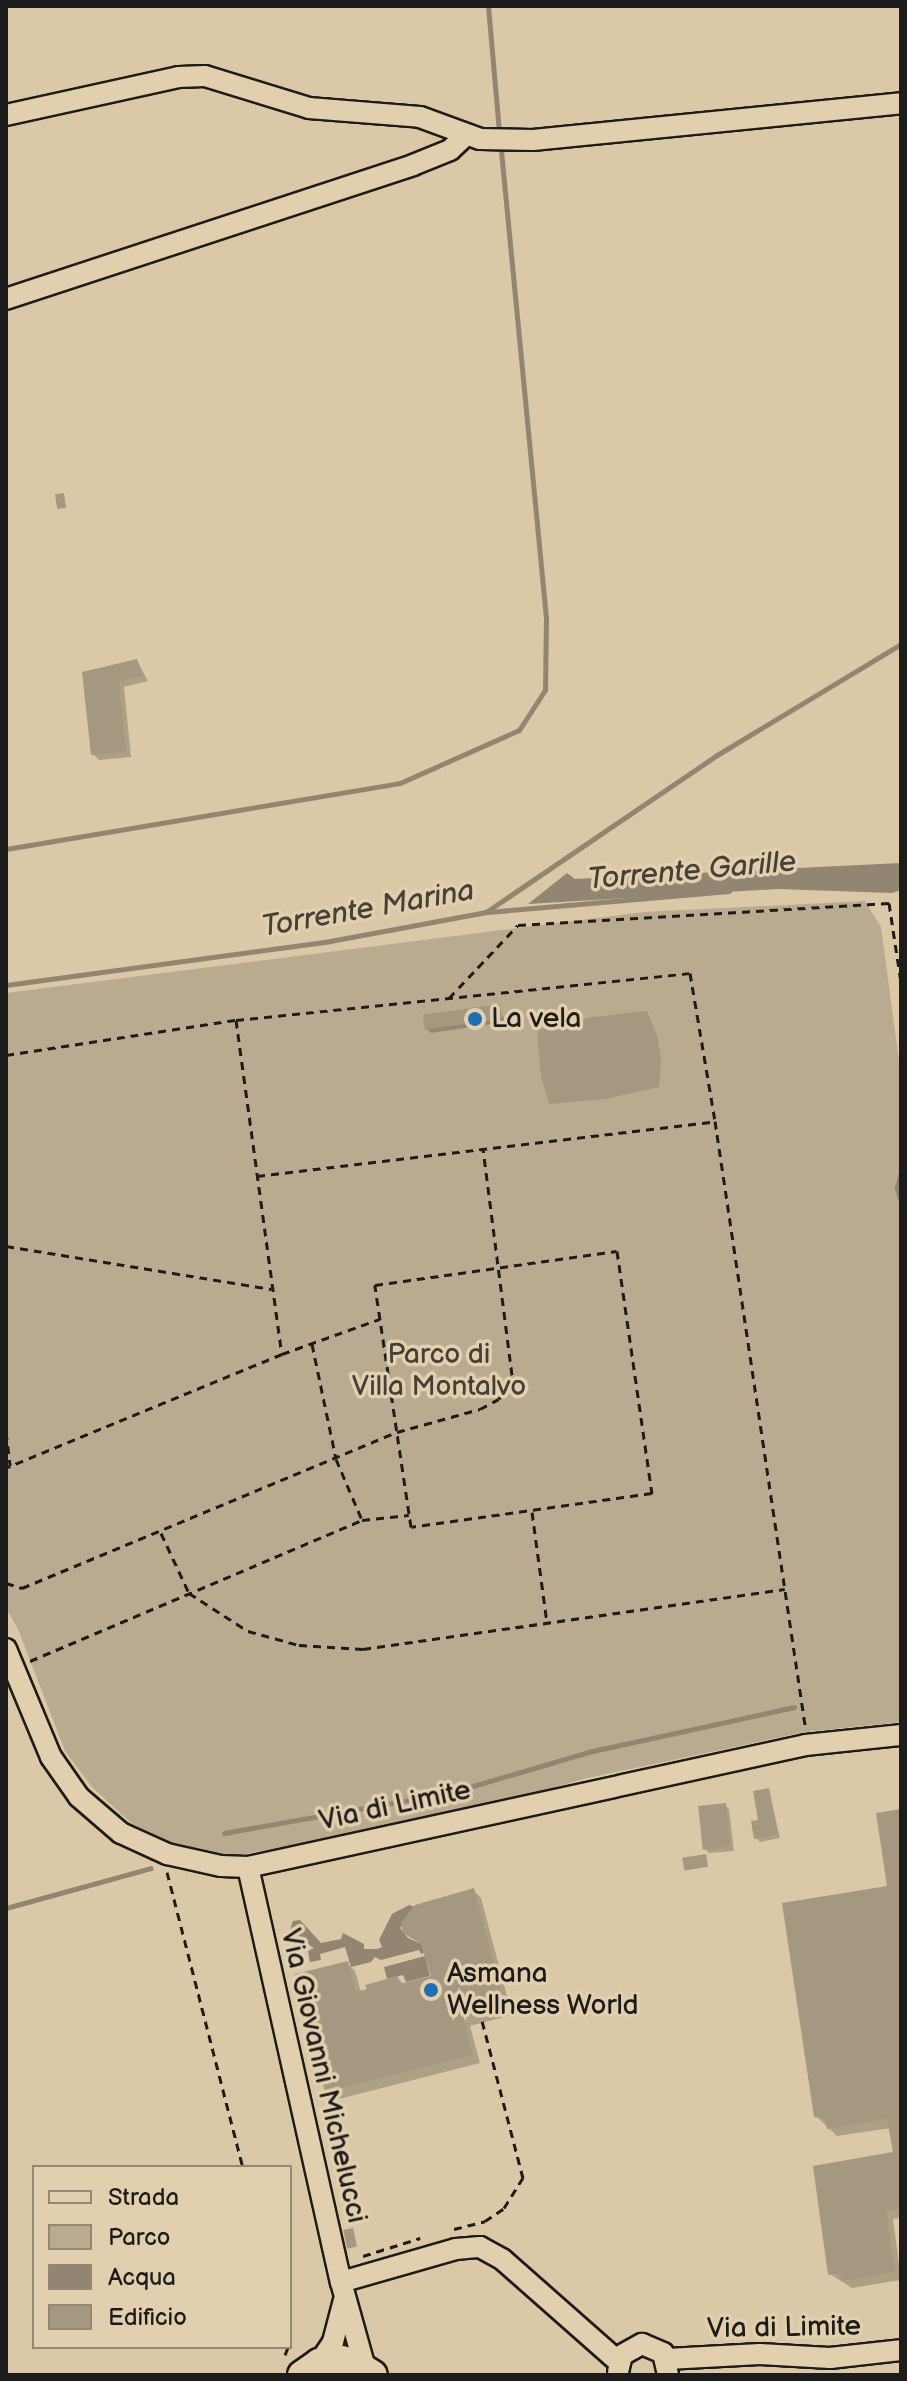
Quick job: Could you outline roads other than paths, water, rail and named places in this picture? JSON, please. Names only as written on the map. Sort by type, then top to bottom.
[{"type":"main road","points":[[302,2364],[342,2360],[369,2372]]},
{"type":"street","points":[[6,115],[179,77],[205,76],[244,85],[309,108],[420,117],[473,138],[533,140],[901,103]]},
{"type":"street","points":[[6,299],[413,165],[473,138]]},
{"type":"street","name":"Via di Limite","points":[[10,1658],[51,1757],[79,1797],[121,1833],[167,1854],[248,1867],[806,1745],[901,1735]]},
{"type":"street","name":"Via Giovanni Michelucci","points":[[248,1867],[341,2281],[369,2372]]},
{"type":"street","points":[[341,2281],[456,2249],[480,2247],[502,2259],[619,2368],[627,2349],[642,2344],[657,2348],[667,2367]]},
{"type":"street","name":"Via Giovanni Michelucci","points":[[302,2364],[333,2342],[341,2281]]},
{"type":"street","name":"Via di Limite","points":[[667,2367],[749,2354],[830,2358],[901,2350]]},
{"type":"water","points":[[901,863],[901,890],[892,893],[778,889],[528,904],[567,873],[575,879]]},
{"type":"water","points":[[409,1905],[417,1908],[400,1928],[408,1938],[421,1944],[424,1953],[421,1954],[419,1950],[381,1960],[375,1957],[371,1962],[351,1967],[345,1947],[320,1954],[321,1960],[310,1962],[308,1951],[314,1948],[289,1933],[293,1921],[300,1920],[321,1943],[341,1939],[343,1933],[364,1944],[364,1949],[377,1949],[382,1947],[379,1940],[392,1914]]},
{"type":"water","points":[[425,1956],[430,1976],[406,1982],[403,1975],[387,1979],[384,1967]]},
{"type":"waterway","points":[[488,6],[499,132]]},
{"type":"waterway","points":[[6,849],[400,783],[519,730],[545,690],[546,618],[500,142]]},
{"type":"waterway","name":"Torrente Marina","points":[[6,985],[330,941],[486,912],[717,755],[901,644]]},
{"type":"waterway","name":"Torrente Garille","points":[[488,912],[729,891]]},
{"type":"waterway","points":[[901,1172],[897,1188],[901,1202]]},
{"type":"waterway","points":[[224,1833],[449,1793],[588,1752],[794,1707]]},
{"type":"waterway","points":[[6,1908],[151,1868]]},
{"type":"place","name":"La vela","points":[[475,1019]]},
{"type":"place","name":"Asmana Wellness World","points":[[431,1990]]},
{"type":"park label","name":"Parco di Villa Montalvo","points":[[439,1371]]}]
